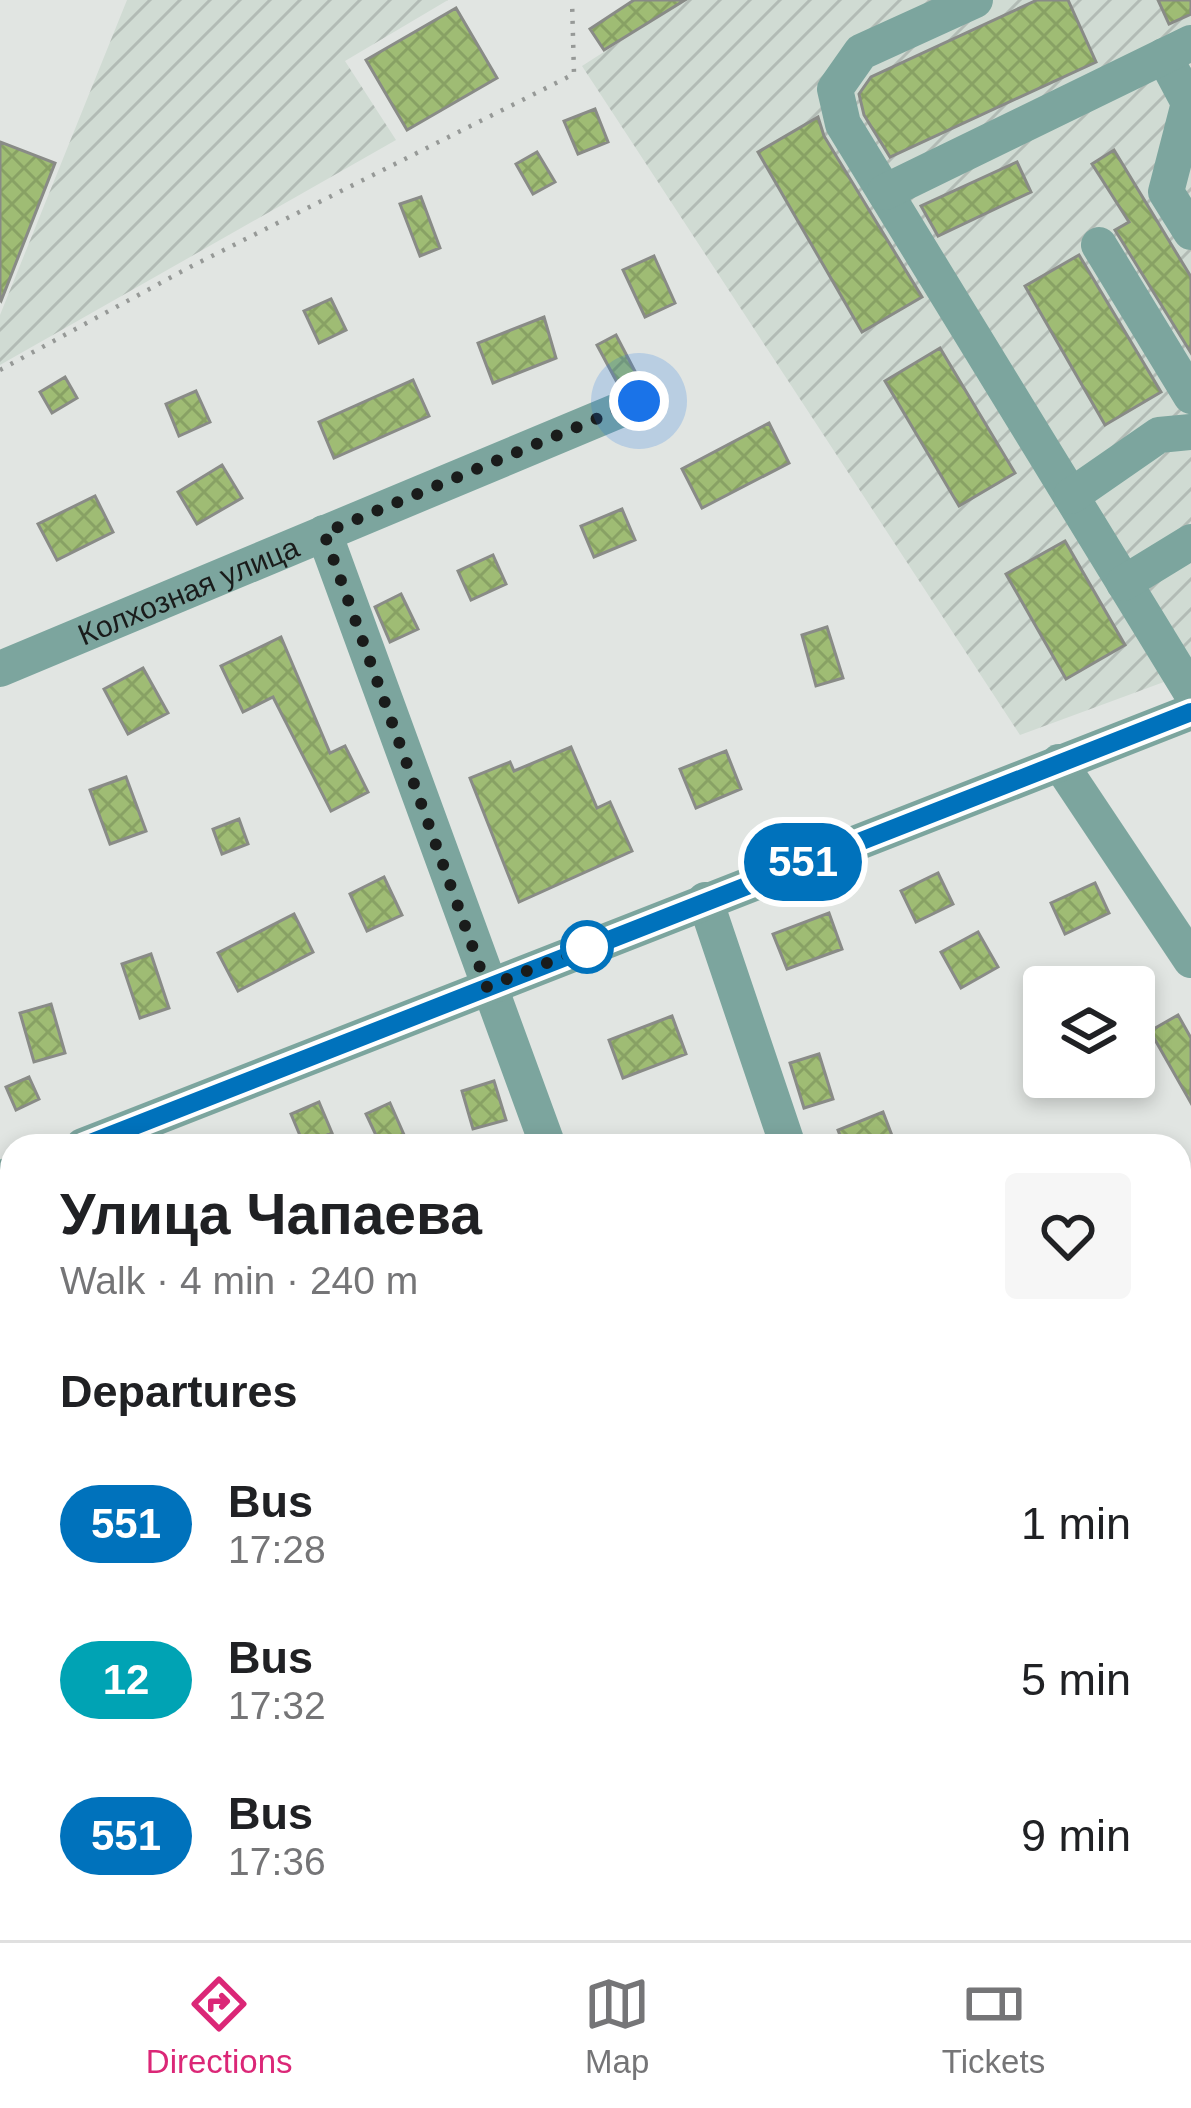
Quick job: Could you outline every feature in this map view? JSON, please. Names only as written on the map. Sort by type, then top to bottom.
[{"type":"street","points":[[975,0],[861,52],[841,73],[835,89],[843,124],[1191,692]]},
{"type":"street","points":[[885,192],[1177,50],[1190,104],[1166,192],[1191,232]]},
{"type":"street","points":[[1099,245],[1191,396]]},
{"type":"street","name":"Колхозная улица","points":[[0,669],[639,401]]},
{"type":"street","points":[[1071,496],[1159,434],[1191,432]]},
{"type":"street","points":[[324,533],[543,1134]]},
{"type":"street","points":[[1124,583],[1191,542]]},
{"type":"street","points":[[113,1134],[1191,712]]},
{"type":"street","points":[[1059,762],[1191,960]]},
{"type":"street","points":[[705,901],[784,1134]]},
{"type":"path","points":[[0,370],[190,266],[574,74],[572,0]]},
{"type":"shaded area","points":[[127,0],[448,0],[345,61],[396,140],[0,365],[0,315]]},
{"type":"shaded area","points":[[685,0],[1191,0],[1191,672],[1020,735],[582,66]]},
{"type":"building","points":[[634,0],[685,0],[604,50],[590,29]]},
{"type":"building","points":[[1037,0],[1068,0],[1096,62],[890,157],[864,115],[859,94],[871,77]]},
{"type":"building","points":[[1158,0],[1191,0],[1191,14],[1169,24]]},
{"type":"building","points":[[456,8],[497,78],[407,130],[366,60]]},
{"type":"building","points":[[595,109],[608,142],[578,154],[564,121]]},
{"type":"building","points":[[818,117],[824,136],[922,297],[862,332],[758,152]]},
{"type":"building","points":[[0,142],[55,163],[1,301],[0,300]]},
{"type":"building","points":[[1114,150],[1191,277],[1191,353],[1115,230],[1129,222],[1092,164]]},
{"type":"building","points":[[537,152],[555,182],[533,194],[516,164]]},
{"type":"building","points":[[1017,162],[1031,192],[938,236],[921,206]]},
{"type":"building","points":[[421,197],[440,248],[420,256],[400,204]]},
{"type":"building","points":[[1079,255],[1161,392],[1105,425],[1025,286]]},
{"type":"building","points":[[654,256],[675,303],[645,317],[623,270]]},
{"type":"building","points":[[331,299],[346,330],[319,343],[304,311]]},
{"type":"building","points":[[544,317],[556,358],[493,383],[478,343]]},
{"type":"building","points":[[616,335],[638,377],[619,386],[597,345]]},
{"type":"building","points":[[940,348],[1015,473],[959,506],[885,381]]},
{"type":"building","points":[[65,377],[77,398],[52,413],[40,392]]},
{"type":"building","points":[[413,380],[429,416],[334,458],[319,422]]},
{"type":"building","points":[[196,391],[210,422],[179,436],[166,404]]},
{"type":"building","points":[[769,423],[789,463],[702,508],[682,469]]},
{"type":"building","points":[[222,465],[242,498],[197,524],[178,492]]},
{"type":"building","points":[[95,496],[113,532],[57,560],[38,524]]},
{"type":"building","points":[[622,509],[635,540],[594,557],[581,526]]},
{"type":"building","points":[[1065,541],[1125,645],[1066,679],[1006,574]]},
{"type":"building","points":[[493,555],[506,584],[471,600],[458,571]]},
{"type":"building","points":[[401,594],[418,629],[390,642],[375,607]]},
{"type":"building","points":[[827,627],[843,678],[816,686],[802,635]]},
{"type":"building","points":[[281,637],[330,753],[345,746],[368,792],[331,811],[273,697],[243,712],[221,666]]},
{"type":"building","points":[[143,668],[168,713],[128,734],[104,689]]},
{"type":"building","points":[[571,747],[597,808],[610,802],[632,851],[519,902],[470,778],[510,762],[514,771]]},
{"type":"building","points":[[726,751],[741,789],[696,808],[680,769]]},
{"type":"building","points":[[126,777],[146,831],[110,844],[90,790]]},
{"type":"building","points":[[239,819],[248,844],[222,854],[213,829]]},
{"type":"building","points":[[938,873],[953,904],[916,922],[901,891]]},
{"type":"building","points":[[384,877],[402,915],[367,931],[350,894]]},
{"type":"building","points":[[1095,883],[1109,913],[1065,934],[1051,903]]},
{"type":"building","points":[[829,913],[842,949],[787,969],[773,934]]},
{"type":"building","points":[[294,914],[313,952],[238,991],[218,953]]},
{"type":"building","points":[[978,932],[998,967],[961,988],[941,952]]},
{"type":"building","points":[[151,954],[169,1008],[140,1018],[122,964]]},
{"type":"building","points":[[51,1004],[65,1053],[34,1062],[20,1013]]},
{"type":"building","points":[[1178,1015],[1191,1038],[1191,1103],[1155,1040],[1155,1028]]},
{"type":"building","points":[[672,1016],[686,1054],[623,1078],[609,1040]]},
{"type":"building","points":[[819,1054],[833,1099],[804,1108],[790,1063]]},
{"type":"building","points":[[29,1077],[39,1099],[16,1110],[6,1087]]},
{"type":"building","points":[[494,1081],[506,1120],[473,1129],[462,1091]]},
{"type":"building","points":[[319,1102],[332,1133],[299,1134],[291,1114]]},
{"type":"building","points":[[390,1103],[404,1134],[375,1134],[366,1114]]},
{"type":"building","points":[[883,1112],[891,1134],[840,1134],[838,1130]]},
{"type":"bus line","name":"551","points":[[113,1134],[1191,712]]},
{"type":"route","points":[[587,947],[487,987],[324,533],[639,401]]}]
